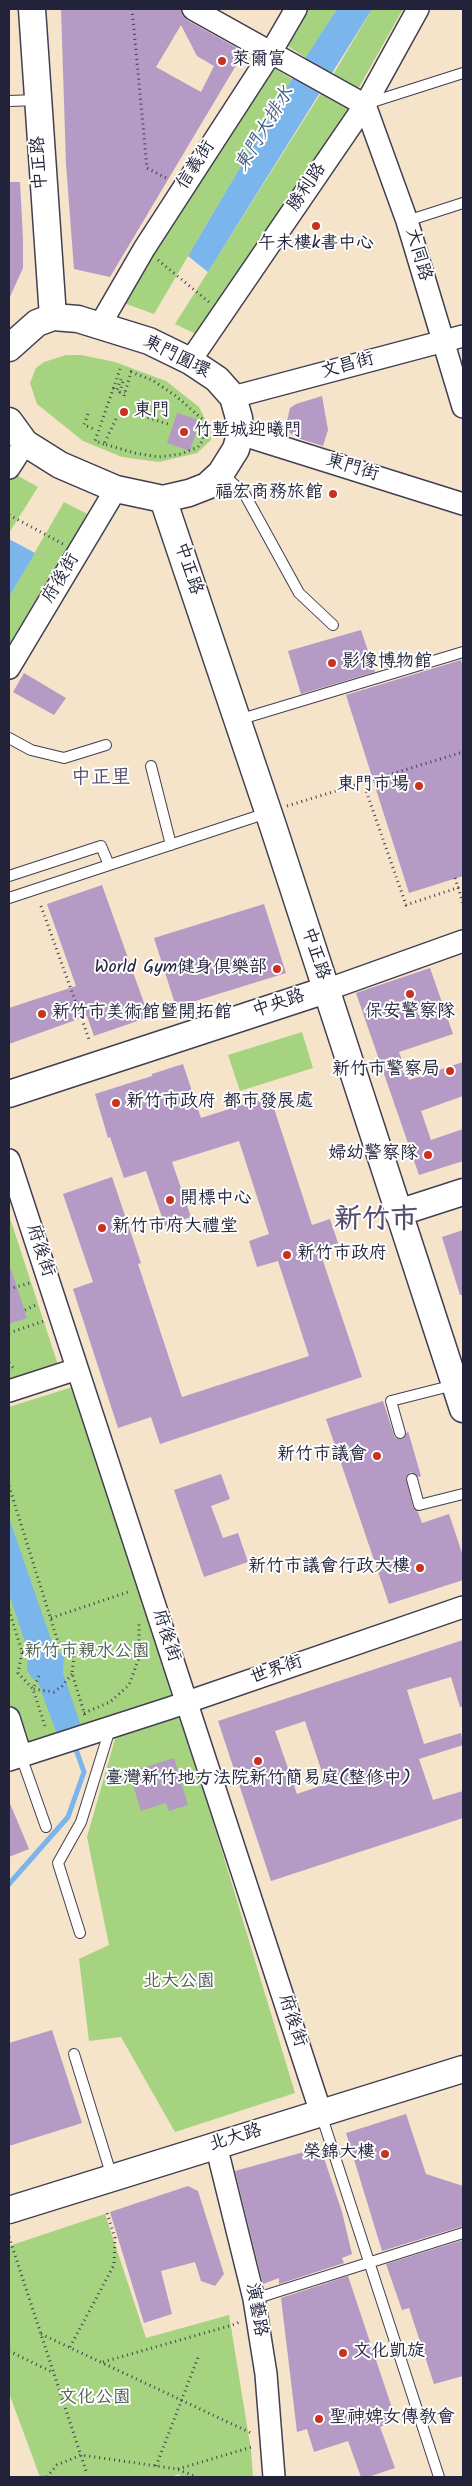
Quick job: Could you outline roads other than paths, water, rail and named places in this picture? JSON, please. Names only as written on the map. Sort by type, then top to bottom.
[{"type":"street","name":"中正路","points":[[32,9],[53,316]]},
{"type":"street","points":[[194,9],[365,104]]},
{"type":"street","name":"信義街","points":[[100,325],[144,249],[272,51],[296,9]]},
{"type":"street","name":"勝利路","points":[[190,361],[365,104],[418,9]]},
{"type":"street","name":"大同路","points":[[365,104],[407,221],[463,407]]},
{"type":"street","points":[[9,348],[24,332],[37,323],[53,316]]},
{"type":"street","name":"東門圓環","points":[[9,421],[25,443],[60,465],[116,489],[163,499],[189,493],[206,486],[221,472],[236,449],[240,434],[240,418],[233,397],[217,379],[190,361],[149,341],[78,319],[53,316]]},
{"type":"street","name":"文昌街","points":[[233,397],[463,336]]},
{"type":"street","name":"東門街","points":[[240,434],[463,504]]},
{"type":"street","points":[[9,468],[25,443]]},
{"type":"street","name":"府後街","points":[[9,668],[116,489]]},
{"type":"street","name":"中正路","points":[[163,499],[268,813],[398,1213],[459,1383],[463,1409]]},
{"type":"street","name":"中央路","points":[[9,1094],[326,990],[463,941]]},
{"type":"street","name":"府後街","points":[[9,1160],[320,2113]]},
{"type":"street","points":[[398,1213],[463,1192]]},
{"type":"street","points":[[9,1391],[77,1369]]},
{"type":"street","name":"世界街","points":[[15,1758],[49,1739],[186,1703],[463,1607]]},
{"type":"street","points":[[9,1718],[15,1758]]},
{"type":"street","name":"北大路","points":[[9,2210],[463,2068]]},
{"type":"street","name":"演藝路","points":[[216,2145],[255,2303],[266,2374],[274,2477]]},
{"type":"lane","points":[[365,104],[463,73]]},
{"type":"lane","points":[[9,101],[38,100]]},
{"type":"lane","points":[[407,221],[463,203]]},
{"type":"lane","points":[[221,472],[244,493],[300,593],[333,625]]},
{"type":"lane","points":[[237,720],[463,652]]},
{"type":"lane","points":[[9,738],[31,750],[64,758],[106,745]]},
{"type":"lane","points":[[151,766],[171,845]]},
{"type":"lane","points":[[9,898],[268,813]]},
{"type":"lane","points":[[9,876],[102,846],[109,865]]},
{"type":"lane","points":[[400,1433],[392,1401],[459,1383]]},
{"type":"lane","points":[[412,1480],[419,1506],[463,1494]]},
{"type":"lane","points":[[80,1933],[58,1862],[81,1822],[96,1728]]},
{"type":"lane","points":[[15,1758],[46,1827]]},
{"type":"lane","points":[[74,2054],[113,2178]]},
{"type":"lane","points":[[320,2113],[439,2477]]},
{"type":"lane","points":[[255,2303],[463,2233]]},
{"type":"water","points":[[337,9],[372,9],[208,272],[188,256],[292,79]]},
{"type":"water","points":[[9,539],[35,553],[9,597]]},
{"type":"water","points":[[9,1518],[54,1648],[64,1657],[63,1673],[82,1729],[58,1737],[38,1682],[31,1677],[27,1669],[28,1651],[9,1594]]},
{"type":"waterway","name":"東門大排水","points":[[9,1884],[68,1817],[84,1772],[74,1744]]},
{"type":"place","name":"萊爾富","points":[[222,61]]},
{"type":"place","name":"午未樓k書中心","points":[[316,226]]},
{"type":"place","name":"東門","points":[[124,412]]},
{"type":"place","name":"竹塹城迎曦門","points":[[184,432]]},
{"type":"place","name":"福宏商務旅館","points":[[333,494]]},
{"type":"place","name":"影像博物館","points":[[332,663]]},
{"type":"place","name":"東門市場","points":[[419,786]]},
{"type":"place","name":"World Gym健身俱樂部","points":[[277,969]]},
{"type":"place","name":"保安警察隊","points":[[410,994]]},
{"type":"place","name":"新竹市美術館暨開拓館","points":[[42,1014]]},
{"type":"place","name":"新竹市警察局","points":[[450,1071]]},
{"type":"place","name":"新竹市政府 都市發展處","points":[[116,1103]]},
{"type":"place","name":"婦幼警察隊","points":[[428,1155]]},
{"type":"place","name":"開標中心","points":[[170,1200]]},
{"type":"place","name":"新竹市府大禮堂","points":[[102,1228]]},
{"type":"place","name":"新竹市政府","points":[[287,1255]]},
{"type":"place","name":"新竹市議會","points":[[377,1456]]},
{"type":"place","name":"新竹市議會行政大樓","points":[[420,1568]]},
{"type":"place","name":"臺灣新竹地方法院新竹簡易庭(整修中)","points":[[258,1761]]},
{"type":"place","name":"榮錦大樓","points":[[385,2154]]},
{"type":"place","name":"文化凱旋","points":[[343,2353]]},
{"type":"place","name":"聖神婢女傳教會","points":[[319,2419]]},
{"type":"district","name":"中正里","points":[[101,780]]},
{"type":"district","name":"新竹市","points":[[376,1222]]},
{"type":"park label","name":"新竹市親水公園","points":[[87,1653]]},
{"type":"park label","name":"北大公園","points":[[179,1983]]},
{"type":"park label","name":"文化公園","points":[[95,2399]]}]
